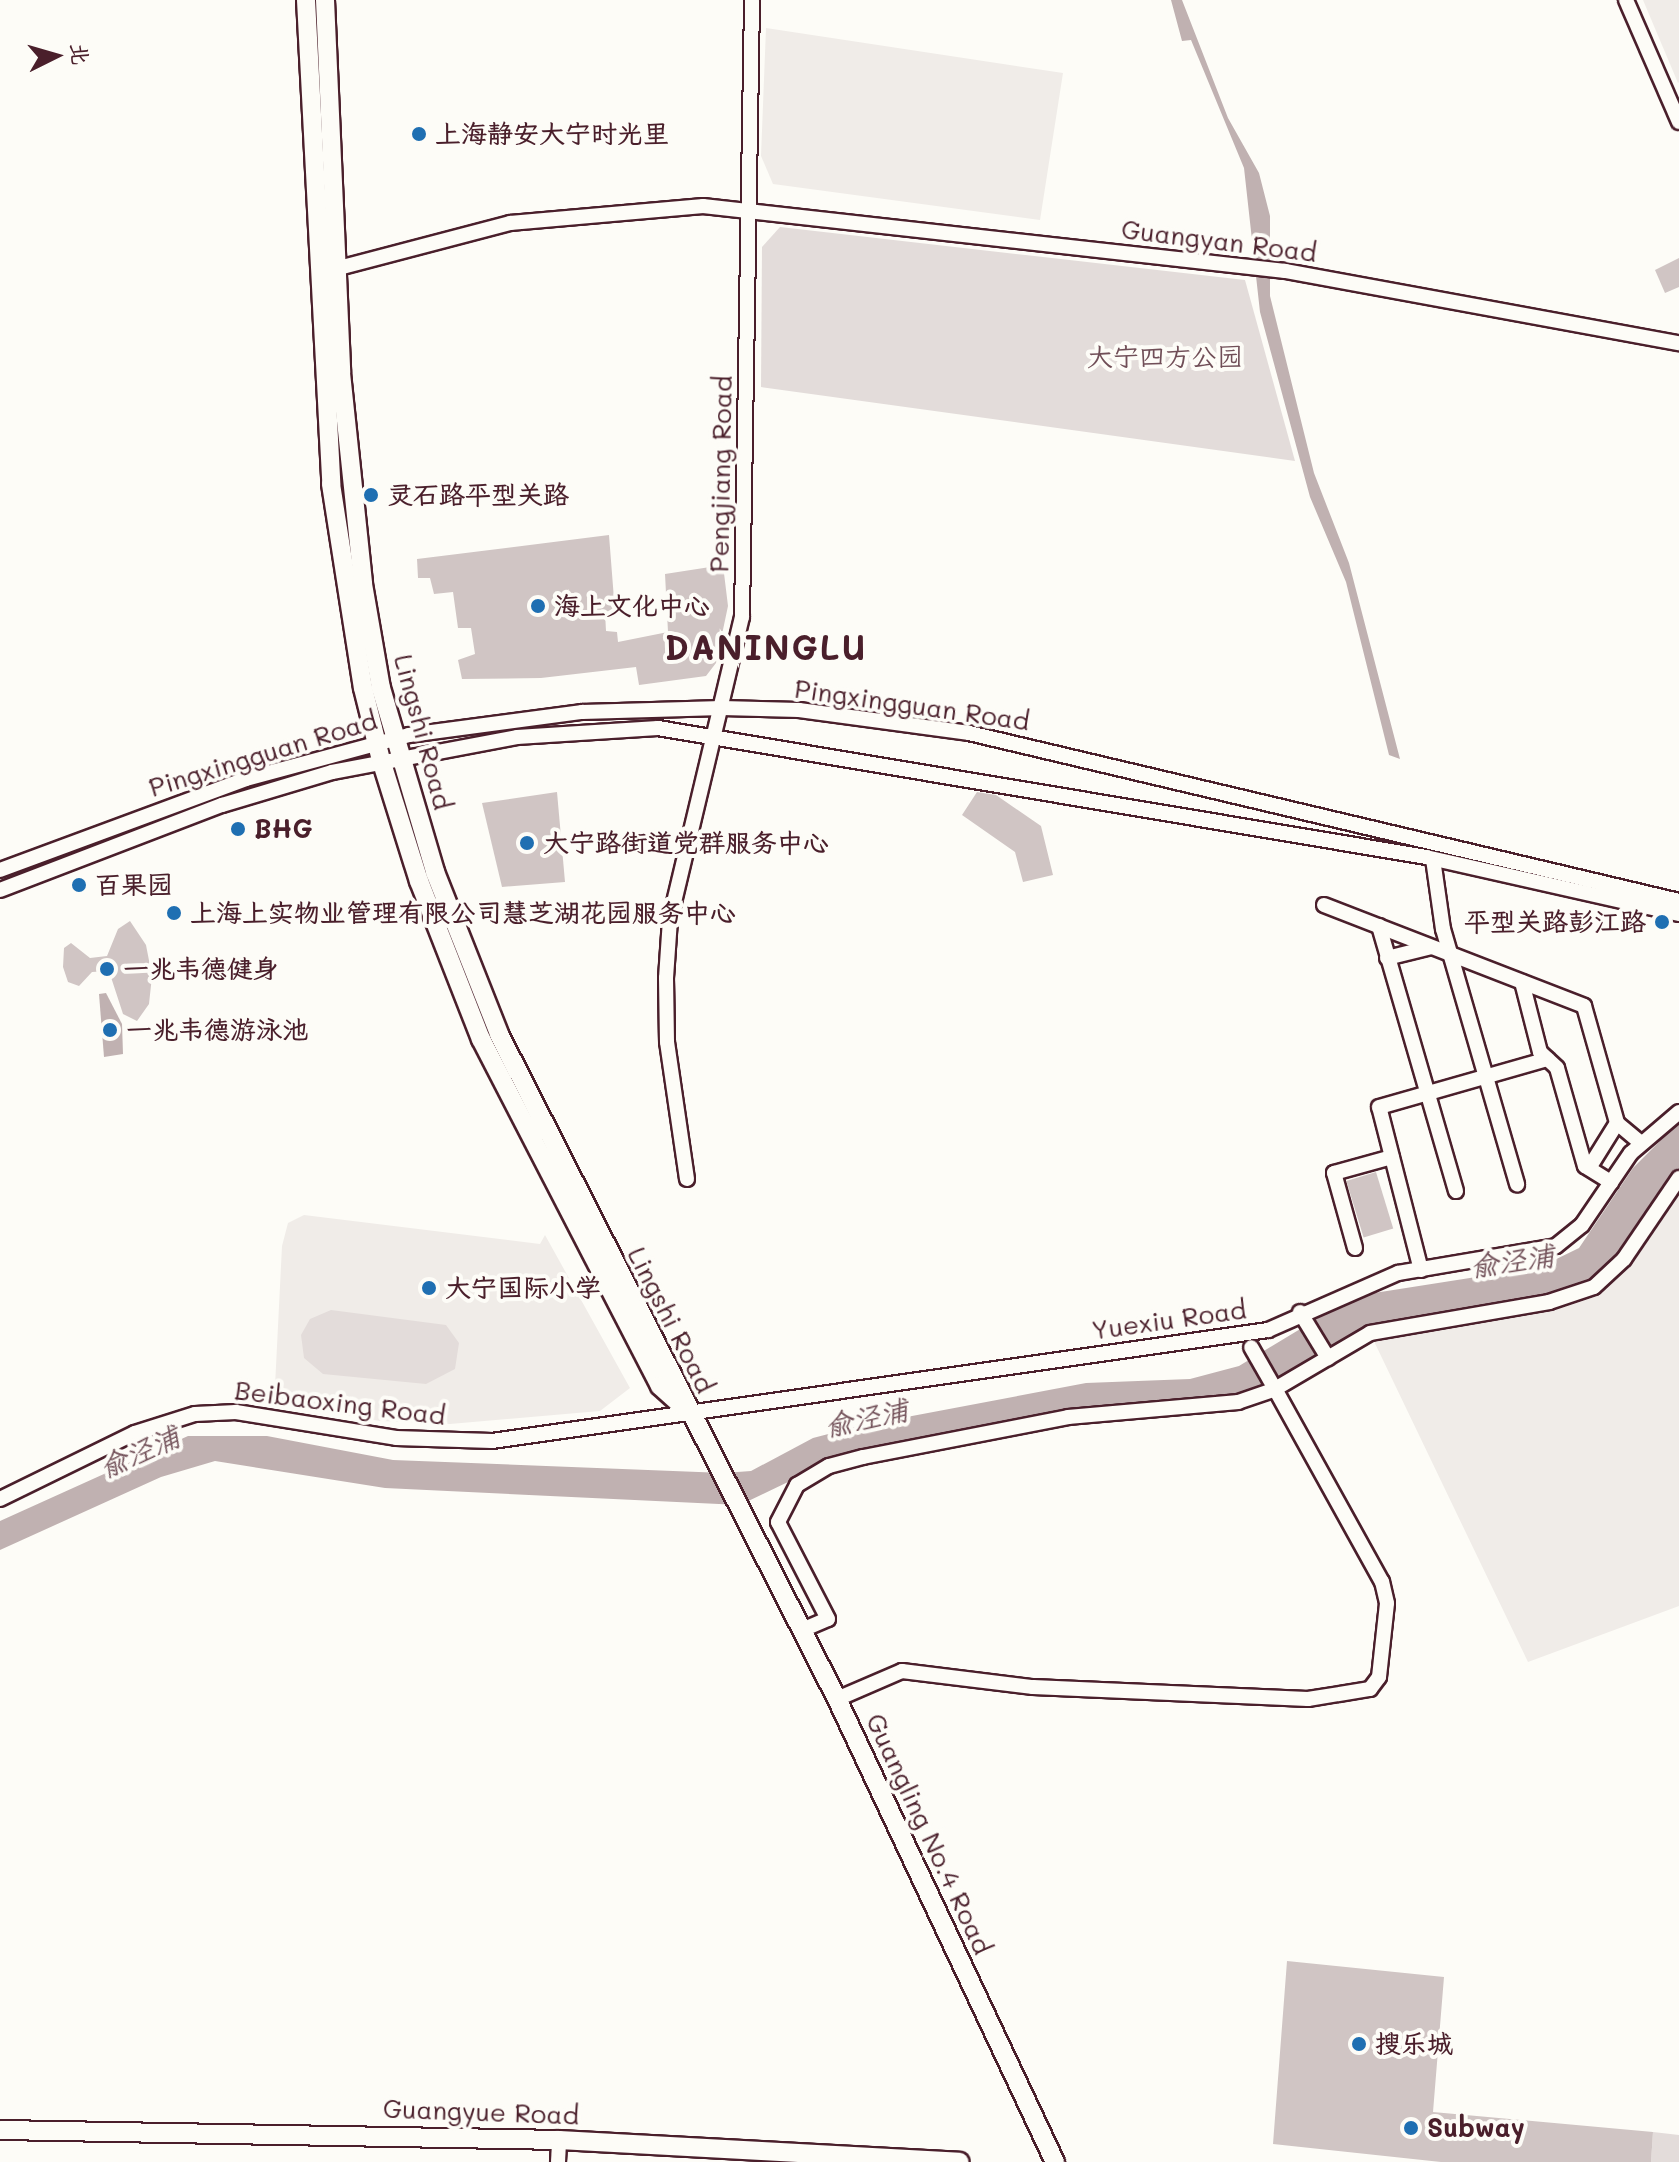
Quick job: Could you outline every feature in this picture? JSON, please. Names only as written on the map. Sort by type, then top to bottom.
[{"type":"main road","name":"Lingshi Road","points":[[306,0],[331,484],[388,749],[493,1021],[690,1414]]},
{"type":"main road","name":"Lingshi Road","points":[[325,0],[335,269],[363,584],[388,749]]},
{"type":"main road","name":"Guangling No.4 Road","points":[[690,1414],[707,1440],[837,1699],[1055,2162]]},
{"type":"main road","name":"Guangyue Road","points":[[0,2130],[559,2140],[959,2162]]},
{"type":"street","name":"Pengjiang Road","points":[[687,1179],[667,1042],[666,978],[670,919],[721,709],[744,575],[752,0]]},
{"type":"street","points":[[1626,0],[1679,122]]},
{"type":"street","name":"Guangyan Road","points":[[335,269],[510,223],[703,206],[1285,271],[1679,343]]},
{"type":"street","name":"Pingxingguan Road","points":[[0,870],[246,779],[388,749],[508,718],[721,709],[799,710],[969,733],[1679,901]]},
{"type":"street","name":"Pingxingguan Road","points":[[0,890],[222,805],[388,749],[593,730],[658,728],[1433,859],[1679,914]]},
{"type":"street","points":[[1433,859],[1450,954],[1517,1184]]},
{"type":"street","points":[[1324,905],[1584,1006],[1617,1123],[1641,1143]]},
{"type":"street","points":[[1379,926],[1456,1191]]},
{"type":"street","points":[[1387,958],[1432,947]]},
{"type":"street","points":[[1522,982],[1547,1059],[1557,1068],[1589,1168],[1611,1182]]},
{"type":"street","points":[[1421,1270],[1379,1107],[1547,1059]]},
{"type":"street","name":"Yuexiu Road","points":[[690,1414],[1268,1330],[1300,1312],[1421,1270],[1556,1246],[1582,1225],[1641,1143],[1679,1112]]},
{"type":"street","points":[[1589,1168],[1617,1123]]},
{"type":"street","points":[[1355,1248],[1334,1173],[1392,1157]]},
{"type":"street","points":[[802,1630],[828,1619],[778,1522],[797,1485],[829,1466],[1068,1417],[1203,1409],[1274,1387],[1370,1333],[1549,1302],[1594,1287],[1624,1259],[1679,1178]]},
{"type":"street","points":[[1300,1312],[1328,1358]]},
{"type":"street","points":[[837,1699],[902,1671],[1033,1687],[1308,1699],[1370,1689],[1379,1677],[1387,1603],[1382,1582],[1251,1347]]},
{"type":"street","name":"Beibaoxing Road","points":[[0,1499],[135,1433],[195,1414],[250,1413],[364,1434],[470,1441],[690,1414]]},
{"type":"street","points":[[558,2162],[559,2140]]},
{"type":"shaded area","points":[[1171,0],[1182,0],[1228,118],[1259,173],[1270,216],[1270,296],[1314,473],[1349,563],[1400,759],[1389,755],[1346,582],[1310,497],[1260,312],[1244,168],[1191,40],[1182,41]]},
{"type":"shaded area","points":[[1643,0],[1679,0],[1678,83]]},
{"type":"shaded area","points":[[766,28],[1063,73],[1040,220],[773,184],[761,156]]},
{"type":"shaded area","points":[[106,993],[122,1024],[123,1054],[104,1057],[99,994]]},
{"type":"shaded area","points":[[1679,1122],[1679,1169],[1620,1255],[1594,1279],[1546,1296],[1371,1324],[1249,1394],[815,1469],[740,1505],[385,1488],[215,1461],[161,1477],[0,1550],[0,1521],[188,1436],[267,1436],[393,1460],[724,1473],[751,1471],[813,1438],[859,1426],[1086,1383],[1190,1379],[1239,1366],[1355,1296],[1540,1267],[1579,1248],[1633,1168]]},
{"type":"shaded area","points":[[1679,1178],[1679,1606],[1528,1662],[1370,1333],[1594,1287]]},
{"type":"shaded area","name":"大宁国际小学","points":[[304,1215],[540,1244],[545,1235],[630,1388],[600,1411],[450,1424],[380,1421],[280,1404],[275,1386],[282,1246],[288,1223]]},
{"type":"green space","name":"大宁四方公园","points":[[780,227],[1245,280],[1295,461],[761,387],[762,247]]},
{"type":"green space","points":[[331,1310],[446,1325],[459,1343],[455,1369],[426,1384],[323,1374],[304,1358],[301,1335],[310,1319]]},
{"type":"green space","points":[[1653,2132],[1679,2135],[1679,2162],[1651,2162]]},
{"type":"building","points":[[1679,258],[1679,287],[1665,293],[1655,270]]},
{"type":"building","name":"海上文化中心","points":[[609,535],[615,612],[605,612],[606,631],[617,632],[618,642],[668,632],[665,574],[723,565],[728,606],[716,663],[706,676],[639,685],[636,667],[541,678],[462,679],[458,660],[475,654],[471,628],[458,628],[453,592],[434,594],[430,578],[418,578],[417,559]]},
{"type":"building","name":"大宁路街道党群服务中心","points":[[557,792],[565,882],[502,887],[482,803]]},
{"type":"building","points":[[977,792],[996,795],[1041,826],[1053,875],[1023,882],[1015,852],[962,815]]},
{"type":"building","name":"一兆韦德健身","points":[[130,921],[146,945],[152,976],[149,1004],[137,1021],[123,1014],[109,971],[92,972],[79,986],[68,982],[63,967],[64,948],[71,943],[90,958],[107,956],[118,929]]},
{"type":"building","points":[[1376,1172],[1393,1228],[1364,1237],[1346,1181]]},
{"type":"building","name":"搜乐城","points":[[1287,1961],[1444,1977],[1433,2112],[1653,2132],[1651,2162],[1441,2162],[1273,2144]]},
{"type":"place","name":"上海静安大宁时光里","points":[[419,134]]},
{"type":"place","name":"灵石路平型关路","points":[[371,495]]},
{"type":"place","name":"海上文化中心","points":[[538,606]]},
{"type":"place","name":"BHG","points":[[238,829]]},
{"type":"place","name":"大宁路街道党群服务中心","points":[[527,843]]},
{"type":"place","name":"百果园","points":[[79,885]]},
{"type":"place","name":"上海上实物业管理有限公司慧芝湖花园服务中心","points":[[174,913]]},
{"type":"place","name":"平型关路彭江路","points":[[1662,922]]},
{"type":"place","name":"一兆韦德健身","points":[[107,969]]},
{"type":"place","name":"一兆韦德游泳池","points":[[110,1030]]},
{"type":"place","name":"大宁国际小学","points":[[429,1288]]},
{"type":"place","name":"搜乐城","points":[[1359,2044]]},
{"type":"place","name":"Subway","points":[[1411,2128]]},
{"type":"district","name":"DANINGLU","points":[[766,647]]},
{"type":"water label","name":"俞泾浦","points":[[1512,1260]]},
{"type":"water label","name":"俞泾浦","points":[[866,1417]]},
{"type":"water label","name":"俞泾浦","points":[[139,1451]]}]
